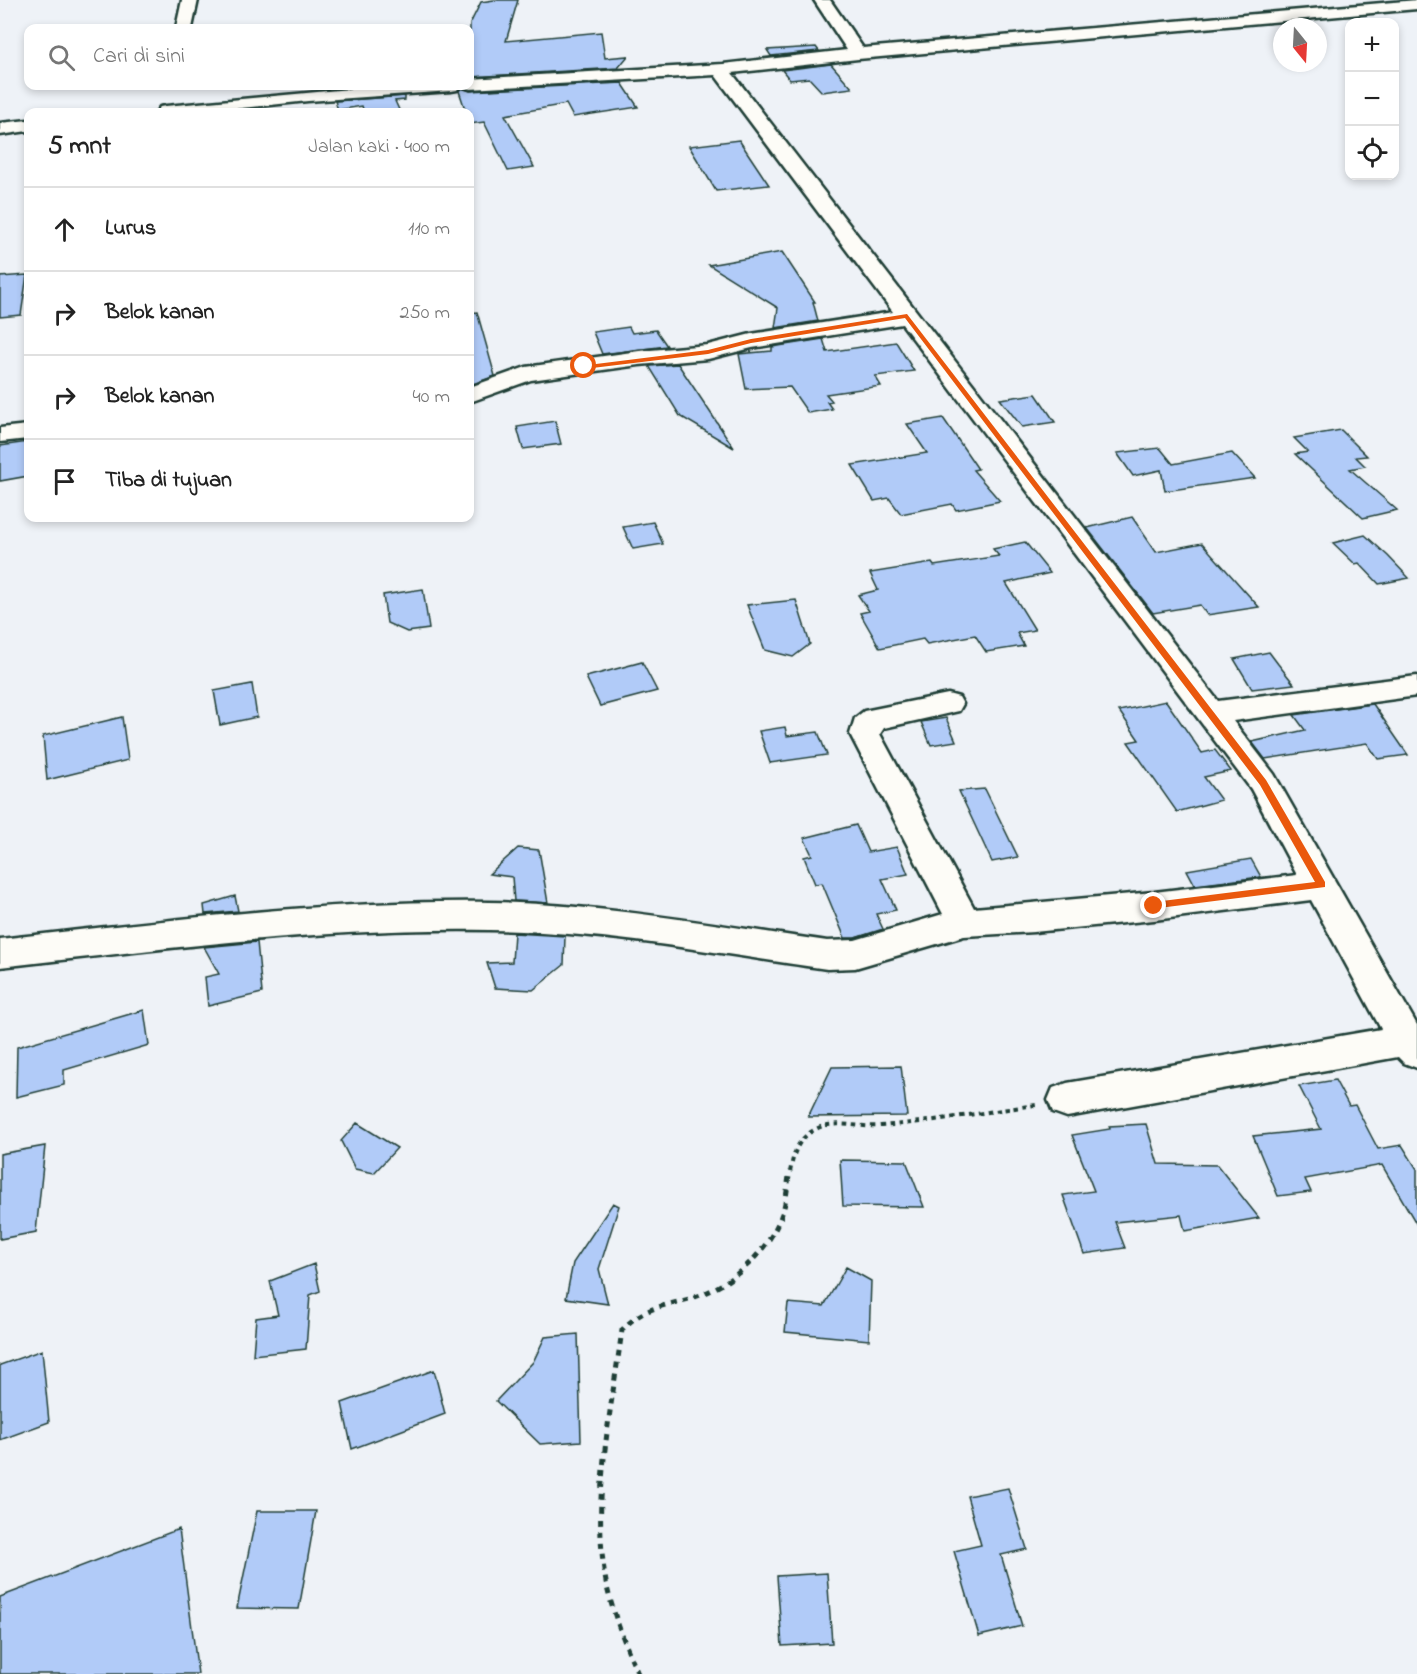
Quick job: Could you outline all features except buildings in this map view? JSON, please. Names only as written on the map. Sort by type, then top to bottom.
[{"type":"street","points":[[185,24],[189,0]]},
{"type":"street","points":[[822,0],[858,54]]},
{"type":"street","points":[[474,84],[723,69],[858,54],[1417,4]]},
{"type":"street","points":[[723,69],[724,75],[1263,782],[1412,1046],[1067,1100]]},
{"type":"street","points":[[226,108],[307,104],[419,90]]},
{"type":"street","points":[[168,108],[175,94]]},
{"type":"street","points":[[0,129],[24,126]]},
{"type":"street","points":[[474,394],[526,374],[639,358],[708,352],[751,341],[907,316]]},
{"type":"street","points":[[0,435],[24,432]]},
{"type":"street","points":[[1210,713],[1417,686]]},
{"type":"street","points":[[948,704],[875,719],[866,726],[864,734],[964,922]]},
{"type":"street","points":[[0,954],[254,924],[393,916],[491,916],[588,921],[827,955],[855,954],[964,922],[1034,918],[1154,906],[1322,885]]},
{"type":"path","points":[[638,1674],[615,1619],[605,1573],[603,1497],[622,1330],[634,1317],[655,1307],[692,1298],[711,1290],[742,1270],[768,1243],[782,1215],[794,1150],[801,1139],[816,1129],[831,1124],[852,1127],[881,1126],[1067,1100]]},
{"type":"route","points":[[584,366],[721,350],[751,341],[907,316],[1263,782],[1322,885],[1154,906]]}]
